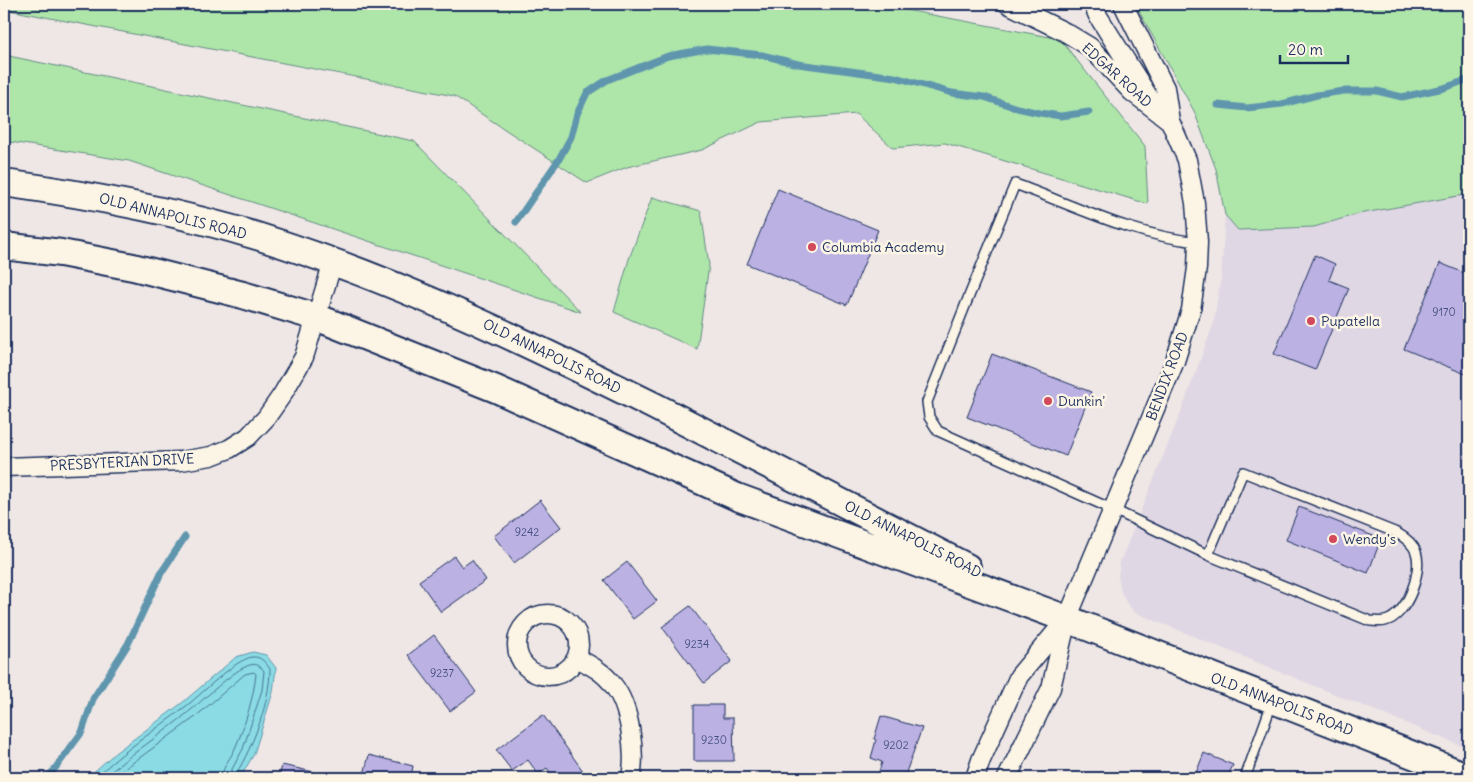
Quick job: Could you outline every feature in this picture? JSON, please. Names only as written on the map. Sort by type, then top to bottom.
[{"type":"main road","name":"OLD ANNAPOLIS ROAD","points":[[4,183],[79,194],[154,209],[259,237],[411,291],[515,337],[757,458],[1067,619]]},
{"type":"main road","name":"OLD ANNAPOLIS ROAD","points":[[4,246],[60,253],[133,267],[243,295],[316,317],[496,389],[737,497],[1067,619],[1469,777]]},
{"type":"street","name":"EDGAR ROAD","points":[[1008,4],[1065,32],[1090,47],[1132,92],[1170,121]]},
{"type":"street","name":"BENDIX ROAD","points":[[1093,4],[1098,16],[1149,97],[1170,121]]},
{"type":"street","name":"BENDIX ROAD","points":[[1067,619],[1175,361],[1191,310],[1197,268],[1198,242],[1195,203],[1187,160],[1170,121],[1165,88],[1123,4]]},
{"type":"street","name":"PRESBYTERIAN DRIVE","points":[[4,467],[181,461],[211,456],[229,449],[248,437],[266,418],[304,357],[333,262]]},
{"type":"street","points":[[975,778],[981,760],[1019,676],[1067,619]]},
{"type":"street","points":[[1007,778],[1051,688],[1067,619]]},
{"type":"street","points":[[576,658],[595,667],[614,686],[626,710],[631,737],[633,770],[631,778]]},
{"type":"lane","points":[[1198,242],[1173,240],[1146,234],[1015,184],[966,301],[927,402],[929,417],[938,432],[1114,510],[1208,555],[1370,621],[1384,622],[1396,616],[1405,604],[1418,567],[1416,551],[1398,532],[1243,472],[1208,555]]},
{"type":"lane","points":[[1245,778],[1273,700]]},
{"type":"shaded area","points":[[1135,4],[1469,4],[1469,749],[1134,612],[1121,592],[1118,576],[1120,562],[1181,412],[1213,325],[1221,278],[1225,215],[1216,169],[1194,111]]},
{"type":"green space","points":[[4,4],[874,4],[1060,39],[1145,146],[1148,204],[945,143],[893,148],[856,114],[761,122],[702,150],[627,167],[587,183],[454,96],[4,9]]},
{"type":"green space","points":[[1135,4],[1469,4],[1469,194],[1358,214],[1314,227],[1238,230],[1225,215],[1216,169],[1194,111]]},
{"type":"green space","points":[[4,55],[414,141],[581,312],[129,161],[4,141]]},
{"type":"green space","points":[[652,197],[701,211],[709,265],[697,349],[614,312],[629,259]]},
{"type":"water","points":[[253,652],[266,655],[276,668],[273,692],[254,754],[240,778],[87,778],[115,753],[182,703],[236,657]]},
{"type":"building","name":"Columbia Academy","points":[[778,189],[878,230],[847,305],[747,264]]},
{"type":"building","name":"Pupatella","points":[[1315,255],[1335,264],[1329,280],[1349,288],[1315,370],[1274,354]]},
{"type":"building","points":[[1440,263],[1469,275],[1468,375],[1404,349]]},
{"type":"building","points":[[992,354],[1091,392],[1066,456],[967,417]]},
{"type":"building","points":[[540,500],[561,527],[514,563],[494,536]]},
{"type":"building","name":"Wendy's","points":[[1299,507],[1381,539],[1368,573],[1286,540]]},
{"type":"building","points":[[454,556],[462,567],[472,560],[486,580],[441,612],[419,581]]},
{"type":"building","points":[[627,562],[657,601],[633,619],[604,580]]},
{"type":"building","points":[[690,606],[732,661],[704,683],[662,627]]},
{"type":"building","points":[[434,635],[476,692],[450,711],[408,655]]},
{"type":"building","points":[[694,705],[723,705],[723,718],[733,718],[734,761],[694,761]]},
{"type":"building","points":[[543,715],[583,771],[573,778],[554,778],[547,768],[538,774],[528,760],[512,771],[496,750]]},
{"type":"building","points":[[881,716],[922,728],[904,778],[877,778],[882,762],[871,758]]},
{"type":"building","points":[[1204,753],[1233,765],[1227,778],[1194,778]]},
{"type":"building","points":[[369,755],[413,766],[411,777],[415,778],[363,778]]},
{"type":"building","points":[[282,765],[327,775],[327,778],[279,778]]},
{"type":"waterway","points":[[516,222],[559,159],[571,137],[577,114],[587,93],[607,80],[668,56],[707,49],[762,55],[798,64],[895,77],[952,93],[984,97],[1017,108],[1040,113],[1061,116],[1089,112]]},
{"type":"waterway","points":[[1218,105],[1247,108],[1282,104],[1317,95],[1344,91],[1377,91],[1402,97],[1444,88],[1469,79]]},
{"type":"waterway","points":[[48,778],[82,732],[93,699],[128,644],[161,573],[185,537]]},
{"type":"place","name":"Columbia Academy","points":[[812,247]]},
{"type":"place","name":"Pupatella","points":[[1311,321]]},
{"type":"place","name":"Dunkin'","points":[[1048,401]]},
{"type":"place","name":"Wendy's","points":[[1333,539]]}]
